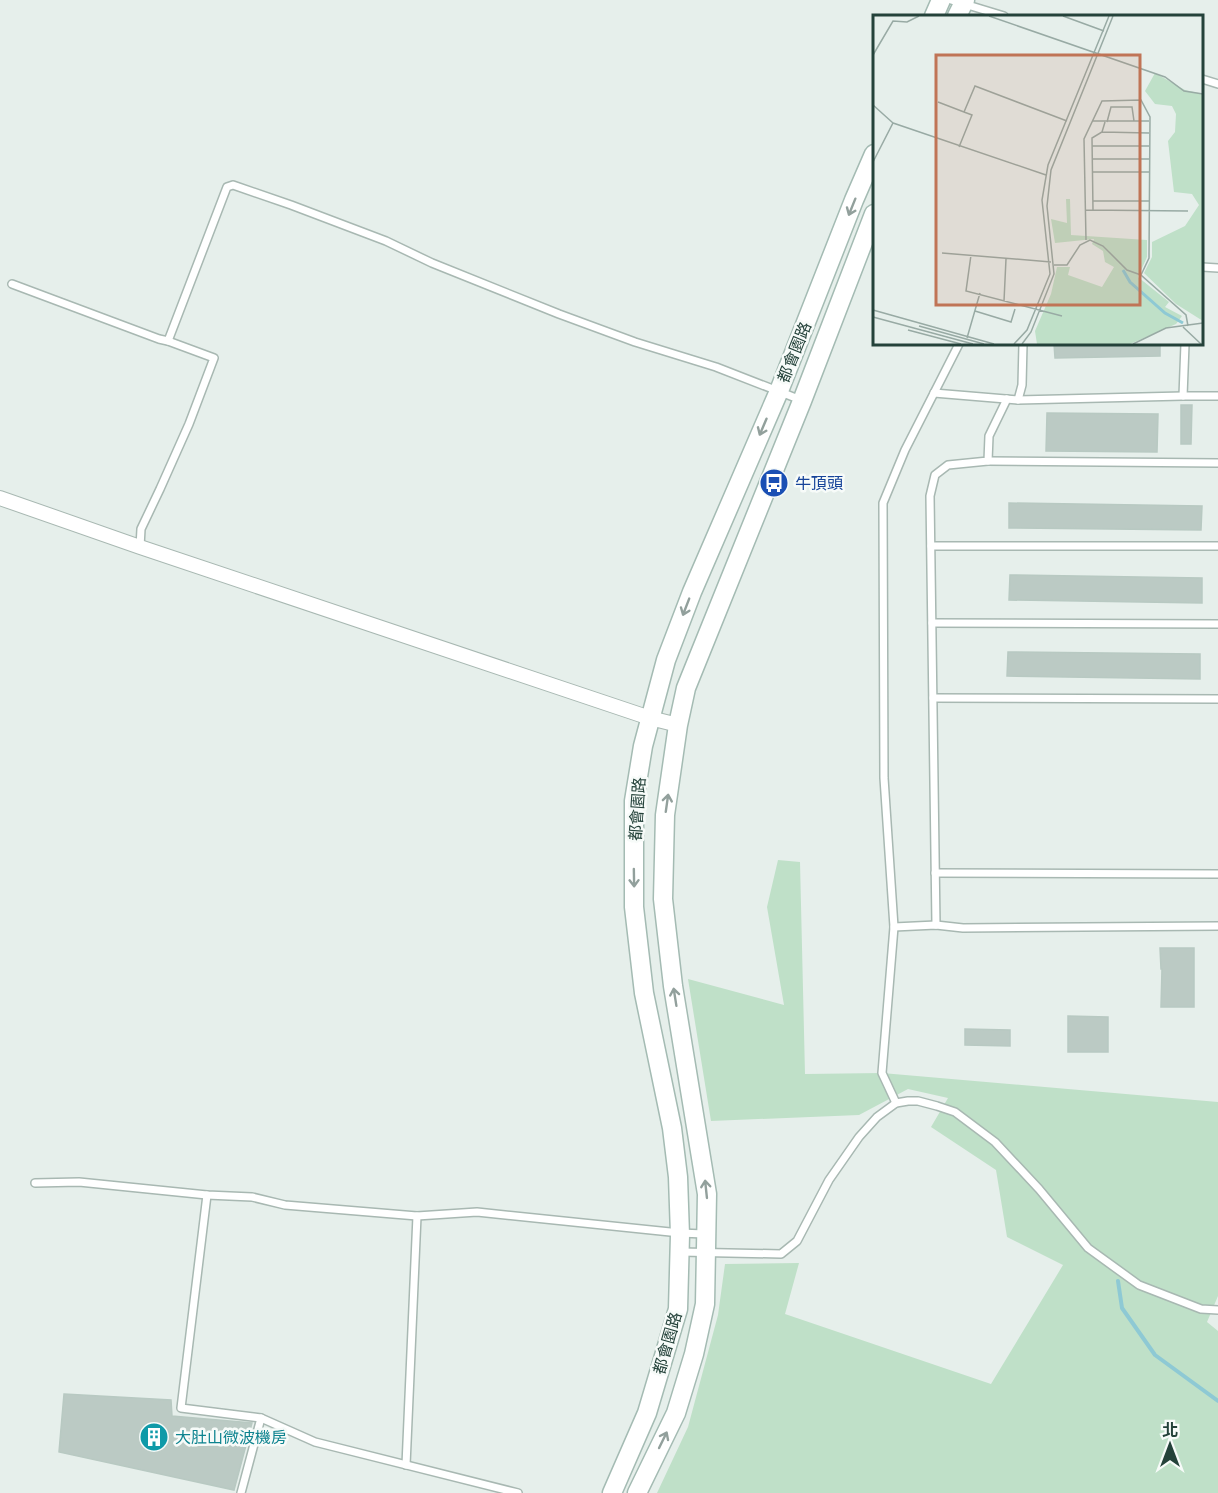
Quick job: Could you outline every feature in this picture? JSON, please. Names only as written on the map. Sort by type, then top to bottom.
[{"type":"street","points":[[934,15],[941,0]]},
{"type":"street","name":"都會園路","points":[[612,1493],[647,1413],[678,1309],[680,1233],[678,1177],[672,1128],[644,993],[634,907],[634,801],[643,746],[666,660],[692,592],[779,391],[873,156]]},
{"type":"street","name":"都會園路","points":[[637,1493],[676,1413],[694,1354],[705,1304],[707,1194],[673,986],[663,899],[665,815],[678,725],[686,688],[802,401],[873,217]]},
{"type":"street","points":[[0,498],[650,718],[678,725]]},
{"type":"lane","points":[[959,5],[1000,15]]},
{"type":"lane","points":[[1203,79],[1218,84]]},
{"type":"lane","points":[[168,341],[227,186],[232,185],[386,241],[432,263],[559,314],[635,342],[716,367],[802,401]]},
{"type":"lane","points":[[1203,267],[1218,268]]},
{"type":"lane","points":[[12,284],[214,358],[189,424],[141,530],[140,547]]},
{"type":"lane","points":[[896,1103],[882,1074],[894,927],[884,778],[883,503],[905,450],[958,345]]},
{"type":"lane","points":[[1018,400],[1022,385],[1023,345]]},
{"type":"lane","points":[[1183,396],[1185,345]]},
{"type":"lane","points":[[934,393],[1018,400],[1218,396]]},
{"type":"lane","points":[[988,461],[989,436],[1007,399]]},
{"type":"lane","points":[[936,925],[930,496],[936,475],[948,465],[988,461],[1218,464]]},
{"type":"lane","points":[[931,546],[1218,546]]},
{"type":"lane","points":[[932,623],[1218,624]]},
{"type":"lane","points":[[933,698],[1218,699]]},
{"type":"lane","points":[[935,873],[1218,874]]},
{"type":"lane","points":[[894,927],[936,925],[963,928],[1218,926]]},
{"type":"lane","points":[[680,1252],[781,1254],[797,1240],[829,1180],[859,1137],[877,1118],[896,1103],[918,1101],[955,1112],[995,1142],[1089,1248],[1139,1284],[1201,1309],[1218,1310]]},
{"type":"lane","points":[[35,1184],[79,1182],[207,1195],[252,1197],[285,1205],[417,1216],[477,1212],[706,1234]]},
{"type":"lane","points":[[207,1195],[181,1408],[261,1418],[315,1442],[518,1493]]},
{"type":"lane","points":[[406,1465],[417,1216]]},
{"type":"lane","points":[[241,1493],[261,1418]]},
{"type":"green space","points":[[778,860],[800,862],[805,1074],[882,1073],[1218,1102],[1218,1296],[1207,1322],[1218,1331],[1218,1493],[657,1493],[688,1427],[718,1315],[725,1264],[799,1263],[785,1314],[991,1384],[1063,1265],[1007,1237],[996,1170],[931,1127],[948,1098],[908,1089],[859,1115],[711,1121],[688,979],[784,1005],[767,907]]},
{"type":"building","points":[[1054,345],[1160,345],[1160,356],[1055,358]]},
{"type":"building","points":[[1181,405],[1192,405],[1191,444],[1181,444]]},
{"type":"building","points":[[1047,413],[1158,414],[1157,452],[1046,451]]},
{"type":"building","points":[[1009,503],[1202,506],[1201,530],[1009,528]]},
{"type":"building","points":[[1010,575],[1202,578],[1202,603],[1009,600]]},
{"type":"building","points":[[1008,652],[1200,654],[1200,679],[1007,676]]},
{"type":"building","points":[[1160,948],[1194,948],[1194,1007],[1161,1007]]},
{"type":"building","points":[[1068,1016],[1108,1017],[1108,1052],[1068,1052]]},
{"type":"building","points":[[965,1029],[1010,1030],[1010,1046],[965,1045]]},
{"type":"building","name":"大肚山微波機房","points":[[64,1394],[171,1400],[172,1416],[252,1423],[234,1490],[59,1452]]},
{"type":"waterway","points":[[1118,1281],[1122,1308],[1155,1355],[1218,1401]]},
{"type":"place","name":"牛頂頭","points":[[774,483]]},
{"type":"place","name":"大肚山微波機房","points":[[154,1437]]}]
